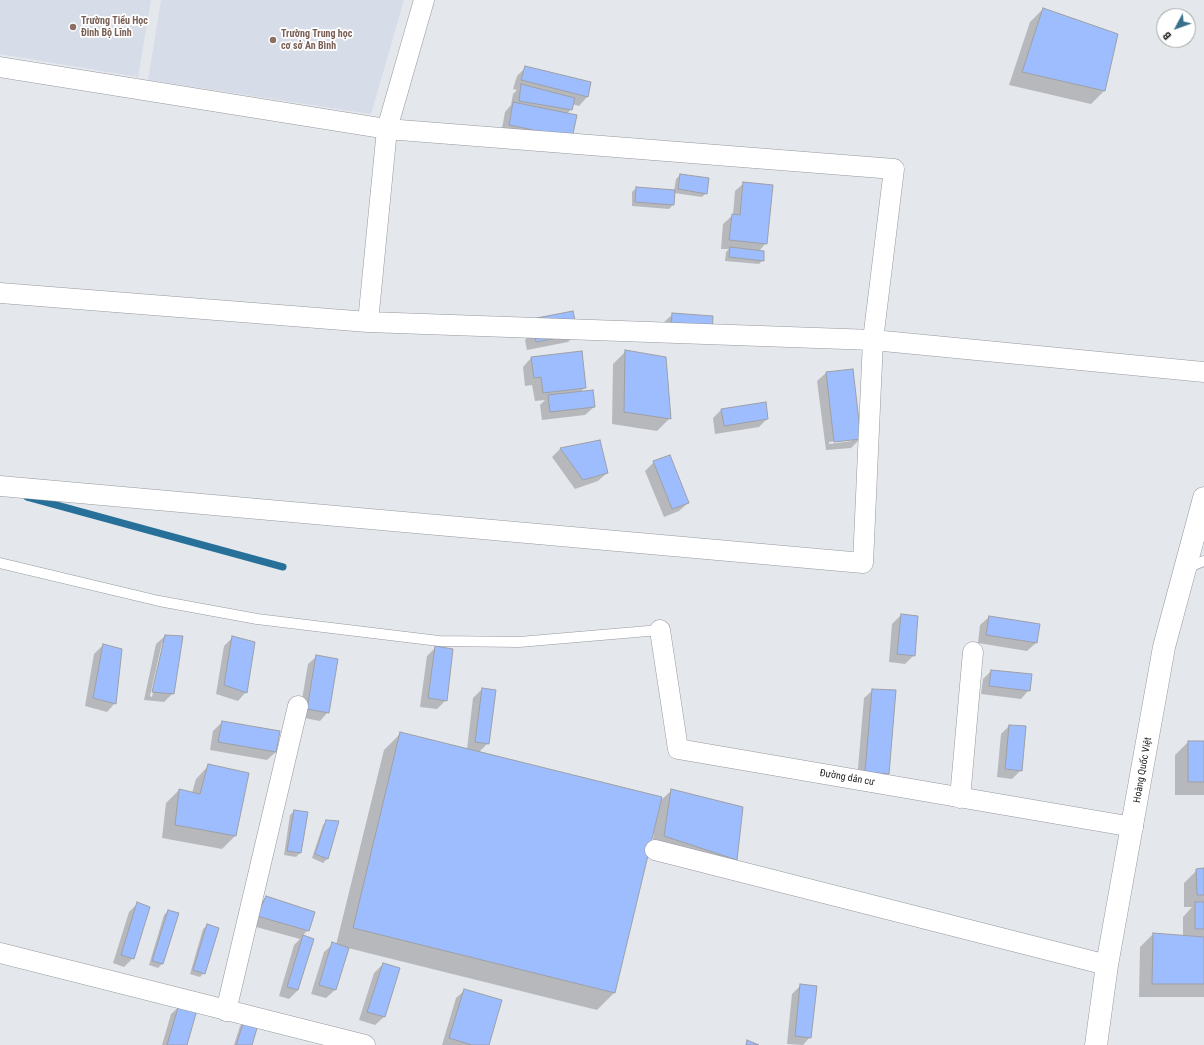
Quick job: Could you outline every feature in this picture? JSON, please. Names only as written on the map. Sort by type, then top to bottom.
[{"type":"street","points":[[368,322],[387,129],[424,0]]},
{"type":"street","points":[[0,67],[387,129],[894,169],[873,340],[863,563],[0,486]]},
{"type":"street","points":[[0,294],[368,322],[873,340],[1204,372]]},
{"type":"street","name":"Hoàng Quốc Việt","points":[[1096,1045],[1107,966],[1164,647],[1194,565],[1204,498]]},
{"type":"street","name":"Đường dân cư","points":[[660,630],[678,749],[1133,827]]},
{"type":"street","points":[[960,798],[972,652]]},
{"type":"street","points":[[226,1011],[298,706]]},
{"type":"street","points":[[656,850],[1107,966]]},
{"type":"street","points":[[0,953],[365,1045]]},
{"type":"lane","points":[[0,563],[159,601],[257,619],[439,641],[519,642],[660,630]]},
{"type":"shaded area","name":"Trường Tiểu Học Đinh Bộ Lĩnh","points":[[0,0],[151,0],[138,77],[0,54]]},
{"type":"shaded area","name":"Trường Trung học cơ sở An Bình","points":[[161,0],[404,0],[371,114],[148,80]]},
{"type":"building","points":[[1043,8],[1118,34],[1105,91],[1022,72]]},
{"type":"building","points":[[525,66],[591,82],[588,97],[521,80]]},
{"type":"building","points":[[521,84],[575,98],[572,110],[519,101]]},
{"type":"building","points":[[513,102],[577,115],[572,138],[509,125]]},
{"type":"building","points":[[680,174],[709,178],[707,194],[678,189]]},
{"type":"building","points":[[743,182],[773,185],[767,244],[729,240],[732,214],[740,215]]},
{"type":"building","points":[[636,187],[675,190],[674,205],[635,202]]},
{"type":"building","points":[[730,247],[764,251],[764,261],[729,257]]},
{"type":"building","points":[[573,311],[578,334],[536,342],[533,330],[537,318]]},
{"type":"building","points":[[672,313],[713,316],[712,335],[671,331]]},
{"type":"building","points":[[625,350],[666,357],[671,419],[624,412]]},
{"type":"building","points":[[582,351],[586,388],[543,393],[541,377],[534,378],[531,357]]},
{"type":"building","points":[[853,369],[861,439],[834,442],[826,372]]},
{"type":"building","points":[[593,390],[595,407],[550,412],[548,395]]},
{"type":"building","points":[[766,402],[768,419],[724,426],[721,409]]},
{"type":"building","points":[[600,440],[608,473],[583,480],[560,448]]},
{"type":"building","points":[[670,455],[689,503],[672,509],[653,461]]},
{"type":"building","points":[[901,614],[918,616],[915,656],[897,654]]},
{"type":"building","points":[[989,616],[1040,624],[1037,643],[986,635]]},
{"type":"building","points":[[165,635],[183,636],[174,694],[152,692]]},
{"type":"building","points":[[232,636],[255,642],[247,693],[224,685]]},
{"type":"building","points":[[103,644],[122,649],[116,704],[93,698]]},
{"type":"building","points":[[435,646],[453,649],[447,701],[428,698]]},
{"type":"building","points":[[316,655],[338,659],[329,713],[307,709]]},
{"type":"building","points":[[991,670],[1032,674],[1030,691],[989,686]]},
{"type":"building","points":[[482,688],[496,690],[489,744],[475,742]]},
{"type":"building","points":[[872,689],[896,690],[889,774],[865,772]]},
{"type":"building","points":[[222,721],[280,731],[276,752],[218,742]]},
{"type":"building","points":[[1009,725],[1026,726],[1022,771],[1005,769]]},
{"type":"building","points":[[400,732],[662,797],[615,993],[353,928]]},
{"type":"building","points":[[1188,741],[1204,741],[1204,782],[1188,782]]},
{"type":"building","points":[[208,764],[249,773],[236,836],[175,825],[179,789],[200,794]]},
{"type":"building","points":[[671,789],[743,807],[737,860],[664,836]]},
{"type":"building","points":[[294,810],[308,812],[301,853],[287,851]]},
{"type":"building","points":[[326,820],[339,821],[328,859],[315,854]]},
{"type":"building","points":[[1204,868],[1204,895],[1197,895],[1196,869]]},
{"type":"building","points":[[266,896],[315,912],[309,931],[257,916]]},
{"type":"building","points":[[137,902],[150,907],[134,959],[121,955]]},
{"type":"building","points":[[1195,902],[1204,902],[1204,929],[1195,929]]},
{"type":"building","points":[[168,910],[179,913],[163,964],[152,961]]},
{"type":"building","points":[[207,924],[219,928],[205,974],[193,970]]},
{"type":"building","points":[[1153,933],[1204,937],[1204,984],[1152,984]]},
{"type":"building","points":[[303,935],[314,939],[298,990],[287,987]]},
{"type":"building","points":[[332,942],[349,948],[336,990],[319,985]]},
{"type":"building","points":[[383,963],[400,968],[385,1017],[367,1012]]},
{"type":"building","points":[[800,984],[817,986],[811,1038],[795,1036]]},
{"type":"building","points":[[464,989],[502,1000],[489,1045],[472,1045],[449,1038]]},
{"type":"building","points":[[179,1004],[197,1010],[187,1045],[167,1045]]},
{"type":"building","points":[[244,1021],[258,1025],[252,1045],[236,1045]]},
{"type":"building","points":[[747,1040],[759,1045],[746,1045]]},
{"type":"waterway","points":[[27,497],[283,567]]},
{"type":"place","name":"Trường Tiểu Học Đinh Bộ Lĩnh","points":[[73,27]]},
{"type":"place","name":"Trường Trung học cơ sở An Bình","points":[[273,40]]}]
